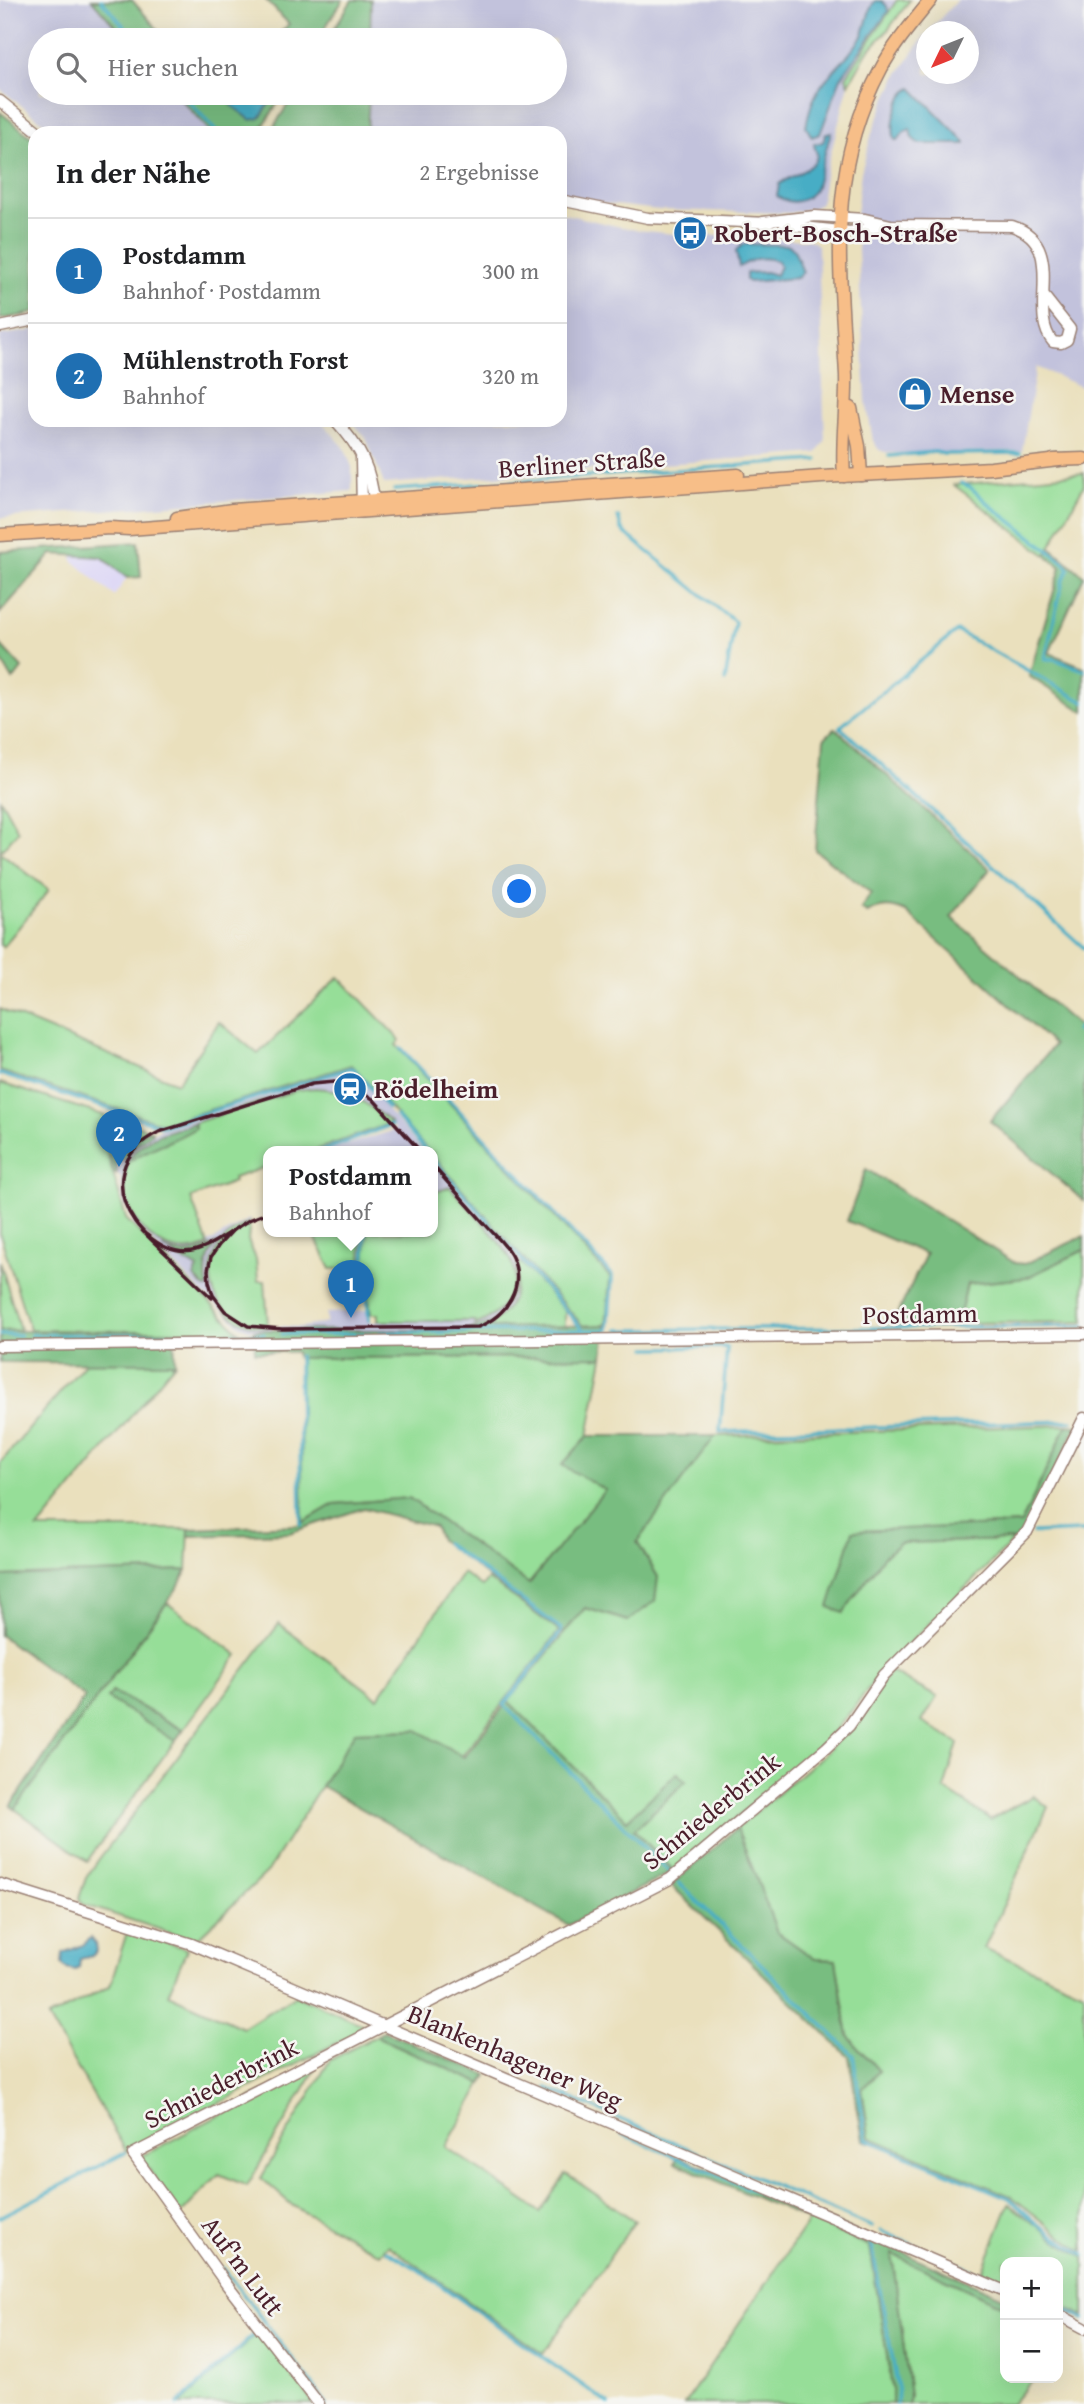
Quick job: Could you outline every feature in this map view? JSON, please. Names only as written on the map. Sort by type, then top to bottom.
[{"type":"main road","points":[[844,472],[846,391],[839,218],[844,175],[854,133],[882,66],[931,0]]},
{"type":"main road","points":[[846,391],[859,446],[861,471]]},
{"type":"main road","name":"Berliner Straße","points":[[0,535],[129,529],[368,506],[844,472],[1084,459]]},
{"type":"street","points":[[0,101],[31,126]]},
{"type":"street","points":[[567,201],[648,218],[763,222],[839,231],[888,225],[993,224],[1021,229],[1036,243],[1040,253],[1044,296]]},
{"type":"street","points":[[763,222],[815,216],[864,219],[888,225]]},
{"type":"street","points":[[0,327],[28,321]]},
{"type":"street","points":[[341,427],[360,452],[368,506]]},
{"type":"street","name":"Postdamm","points":[[0,1346],[1084,1335]]},
{"type":"street","name":"Schniederbrink","points":[[133,2154],[670,1879],[849,1726],[884,1675],[1027,1532],[1084,1418]]},
{"type":"street","name":"Blankenhagener Weg","points":[[0,1884],[192,1944],[1000,2289]]},
{"type":"street","name":"Auf'm Lutt","points":[[133,2154],[227,2285],[319,2404]]},
{"type":"street","points":[[1063,2317],[1084,2328]]},
{"type":"shaded area","points":[[0,0],[92,0],[116,28],[28,28],[28,105],[186,105],[206,126],[48,126],[0,89]]},
{"type":"shaded area","points":[[371,0],[897,0],[846,77],[849,84],[825,175],[821,203],[813,208],[790,213],[659,210],[598,203],[567,196],[567,126],[367,126],[368,105],[567,105],[567,28],[370,28]]},
{"type":"shaded area","points":[[957,0],[1080,0],[1084,5],[1084,388],[1036,367],[1022,451],[888,453],[879,450],[873,441],[866,401],[856,214],[861,172],[884,103],[899,73],[916,48],[916,84],[979,84],[979,21],[938,21]]},
{"type":"shaded area","points":[[567,215],[629,229],[673,234],[810,240],[818,245],[825,441],[817,453],[384,484],[366,438],[357,427],[567,427]]},
{"type":"shaded area","points":[[28,331],[28,427],[326,427],[344,447],[352,467],[352,491],[0,518],[0,335]]},
{"type":"shaded area","points":[[72,554],[102,557],[127,578],[114,596],[73,561]]},
{"type":"shaded area","points":[[350,1070],[419,1146],[341,1146],[395,1130],[391,1123],[368,1104],[349,1094],[326,1088],[297,1090],[160,1134],[136,1149],[129,1159],[124,1184],[132,1214],[148,1234],[164,1246],[196,1250],[249,1219],[250,1222],[236,1229],[217,1250],[210,1269],[210,1281],[215,1294],[227,1309],[242,1321],[255,1326],[272,1327],[272,1330],[240,1326],[134,1224],[123,1200],[115,1159],[124,1160],[133,1147],[158,1130]],"holes":[[[216,1245],[207,1262],[208,1288],[198,1269],[168,1250],[191,1254]]]},
{"type":"shaded area","points":[[438,1168],[511,1252],[517,1264],[518,1280],[514,1298],[506,1311],[491,1323],[468,1330],[277,1330],[277,1326],[301,1327],[326,1323],[326,1313],[368,1310],[369,1322],[475,1321],[475,1324],[503,1307],[510,1296],[514,1280],[511,1260],[450,1187],[438,1191]]},
{"type":"green space","points":[[92,0],[132,0],[156,28],[116,28]]},
{"type":"green space","points":[[266,0],[343,0],[325,28],[285,28],[289,24]]},
{"type":"green space","points":[[352,0],[371,0],[370,28],[334,28]]},
{"type":"green space","points":[[897,0],[910,0],[867,52],[849,84],[846,77]]},
{"type":"green space","points":[[186,105],[276,105],[263,126],[206,126]]},
{"type":"green space","points":[[288,105],[368,105],[367,126],[274,126]]},
{"type":"green space","points":[[0,112],[28,134],[28,314],[0,319]]},
{"type":"green space","points":[[1084,473],[1084,485],[1046,555],[954,485]]},
{"type":"green space","points":[[138,542],[141,577],[127,578],[102,557],[52,554],[0,613],[0,552]]},
{"type":"green space","points":[[1051,548],[1084,576],[1049,653],[1084,667],[1084,712],[1029,676],[1061,567],[1046,555]]},
{"type":"green space","points":[[0,644],[22,668],[13,680],[0,658]]},
{"type":"green space","points":[[835,728],[990,869],[951,917],[1084,1031],[1084,1201],[990,1121],[1054,1045],[906,912],[886,907],[867,913],[861,909],[871,893],[815,850],[824,739]]},
{"type":"green space","points":[[0,798],[18,831],[0,852]]},
{"type":"green space","points":[[0,852],[49,890],[3,947],[0,945]]},
{"type":"green space","points":[[339,977],[400,1040],[396,1045],[610,1277],[606,1325],[583,1326],[438,1162],[438,1146],[424,1146],[351,1065],[164,1124],[0,1071],[0,1009],[177,1083],[219,1022],[258,1054]]},
{"type":"green space","points":[[0,1083],[151,1130],[105,1145],[126,1219],[239,1332],[30,1330],[0,1234]]},
{"type":"green space","points":[[315,1088],[347,1094],[374,1109],[391,1123],[327,1146],[263,1146],[263,1168],[233,1178],[234,1182],[191,1198],[208,1245],[190,1250],[172,1249],[143,1230],[126,1198],[124,1180],[127,1163],[187,1133],[195,1128],[194,1123],[297,1090]]},
{"type":"green space","points":[[194,1123],[195,1128],[187,1133],[127,1163],[132,1154],[147,1141]]},
{"type":"green space","points":[[151,1130],[152,1133],[133,1147],[124,1160],[116,1159],[117,1173],[114,1174],[105,1145]]},
{"type":"green space","points":[[866,1169],[1015,1263],[1025,1264],[1084,1236],[1084,1250],[1026,1278],[967,1284],[958,1323],[893,1324],[926,1254],[847,1221]]},
{"type":"green space","points":[[450,1187],[508,1254],[515,1272],[512,1292],[501,1308],[475,1325],[475,1321],[378,1321],[378,1314],[371,1314],[365,1262],[368,1237],[438,1237],[438,1191]]},
{"type":"green space","points":[[250,1222],[248,1240],[256,1259],[258,1281],[265,1281],[268,1327],[247,1324],[230,1314],[218,1301],[212,1285],[211,1267],[217,1250],[230,1234]]},
{"type":"green space","points":[[315,1237],[362,1237],[361,1268],[331,1269]]},
{"type":"green space","points":[[218,1243],[207,1264],[208,1288],[194,1277],[198,1269],[163,1248],[178,1253],[191,1253]]},
{"type":"green space","points":[[1084,1250],[1084,1322],[958,1323],[967,1284],[1026,1278]]},
{"type":"green space","points":[[0,1261],[20,1330],[0,1331]]},
{"type":"green space","points":[[522,1263],[565,1311],[565,1327],[493,1328],[491,1323],[513,1298],[517,1264]]},
{"type":"green space","points":[[491,1323],[493,1328],[606,1325],[603,1357],[297,1358],[296,1352],[255,1352],[254,1330],[468,1330]]},
{"type":"green space","points":[[0,1331],[174,1331],[175,1363],[0,1362]]},
{"type":"green space","points":[[603,1357],[588,1436],[562,1465],[606,1489],[529,1584],[409,1498],[334,1504],[303,1522],[300,1358]]},
{"type":"green space","points":[[86,1362],[175,1363],[38,1529],[189,1529],[187,1570],[0,1576],[0,1463]]},
{"type":"green space","points":[[1067,1425],[1021,1524],[853,1532],[843,1613],[883,1557],[900,1543],[1014,1540],[881,1671],[823,1744],[674,1871],[634,1830],[685,1782],[678,1773],[627,1820],[508,1701],[585,1608],[628,1621],[658,1577],[637,1542],[715,1436]]},
{"type":"green space","points":[[1067,1425],[1077,1426],[1025,1530],[1014,1540],[900,1543],[883,1557],[843,1613],[829,1607],[853,1531],[1021,1524]]},
{"type":"green space","points":[[588,1436],[715,1436],[637,1542],[658,1577],[655,1601],[628,1621],[585,1608],[563,1634],[440,1540],[435,1527],[364,1508],[289,1533],[189,1536],[189,1529],[299,1525],[334,1504],[409,1498],[529,1584],[605,1490],[562,1465]]},
{"type":"green space","points":[[187,1570],[178,1587],[15,1809],[11,1806],[85,1697],[0,1635],[0,1576]]},
{"type":"green space","points":[[463,1573],[482,1587],[488,1579],[559,1631],[462,1756],[417,1730],[355,1732],[268,1871],[195,1941],[82,1904],[79,1898],[86,1878],[99,1859],[279,1624],[378,1698]]},
{"type":"green space","points":[[167,1603],[238,1655],[183,1730],[112,1691],[108,1698],[175,1741],[87,1861],[15,1809]]},
{"type":"green space","points":[[891,1672],[937,1697],[922,1722],[958,1743],[944,1789],[991,1819],[1033,1796],[1048,1807],[984,1948],[1084,1992],[1084,2251],[1011,2196],[869,2137],[862,2089],[879,2071],[848,2036],[836,1960],[815,1959],[777,1932],[737,1828],[828,1751]]},
{"type":"green space","points":[[112,1691],[183,1730],[175,1741],[107,1698]]},
{"type":"green space","points":[[508,1701],[627,1820],[677,1773],[686,1781],[634,1830],[674,1871],[569,1925],[321,1786],[355,1732],[417,1730],[464,1757]]},
{"type":"green space","points":[[737,1828],[777,1932],[815,1959],[836,1960],[848,2036],[879,2071],[862,2089],[870,2142],[863,2140],[849,2057],[671,1885]]},
{"type":"green space","points":[[128,1929],[187,1949],[168,1994],[243,2028],[296,1995],[363,2025],[364,2029],[126,2151],[48,2018],[110,1986]]},
{"type":"green space","points":[[384,2031],[487,2075],[482,2084],[376,2036]]},
{"type":"green space","points":[[376,2036],[482,2084],[446,2147],[540,2212],[566,2174],[635,2221],[543,2354],[388,2245],[380,2254],[293,2206],[261,2178],[330,2060]]},
{"type":"green space","points":[[313,2066],[315,2070],[247,2186],[219,2174],[181,2214],[140,2157]]},
{"type":"green space","points":[[678,2156],[891,2247],[1000,2296],[1000,2305],[892,2254],[910,2396],[908,2404],[892,2404],[892,2388],[870,2246],[675,2163]]},
{"type":"green space","points":[[1009,2204],[1066,2247],[1084,2256],[1084,2316],[1063,2306],[1063,2257],[1000,2257],[1000,2279],[982,2272]]},
{"type":"green space","points":[[809,2220],[870,2246],[892,2388],[892,2404],[684,2404]]},
{"type":"green space","points":[[892,2254],[1000,2305],[1000,2383],[1030,2383],[1012,2404],[908,2404],[910,2396]]},
{"type":"green space","points":[[259,2332],[314,2404],[180,2404]]},
{"type":"water","points":[[875,1],[882,1],[888,12],[841,78],[820,134],[812,137],[806,127],[814,98],[826,79],[859,41]]},
{"type":"water","points":[[912,88],[965,144],[919,144],[912,138],[910,129],[895,140],[893,126],[896,111],[902,97]]},
{"type":"water","points":[[268,105],[260,118],[251,120],[232,106]]},
{"type":"water","points":[[831,132],[815,189],[803,200],[793,202],[777,196],[779,184],[812,164],[817,155],[814,144],[823,142],[826,133]]},
{"type":"water","points":[[743,244],[789,245],[794,250],[803,272],[797,278],[749,282],[746,280],[746,273],[766,272],[776,275],[780,266],[778,261],[761,258],[739,267],[736,251]]},
{"type":"water","points":[[91,1938],[97,1951],[92,1956],[80,1959],[79,1968],[66,1968],[62,1964],[63,1953],[83,1945]]},
{"type":"waterway","points":[[101,0],[126,28]]},
{"type":"waterway","points":[[192,105],[212,126]]},
{"type":"waterway","points":[[889,456],[935,452],[1020,453]]},
{"type":"waterway","points":[[394,490],[817,460]]},
{"type":"waterway","points":[[961,483],[970,487],[1064,562],[1069,569],[1063,580],[1045,659],[1054,659],[1084,670]]},
{"type":"waterway","points":[[618,517],[625,533],[735,622],[725,681]]},
{"type":"waterway","points":[[1084,702],[957,631],[840,727],[1084,948]]},
{"type":"waterway","points":[[1076,1031],[1084,1021]]},
{"type":"waterway","points":[[380,1333],[608,1330],[612,1279],[612,1275],[401,1048]]},
{"type":"waterway","points":[[0,1074],[163,1126],[351,1068],[388,1108]]},
{"type":"waterway","points":[[396,1116],[422,1146]]},
{"type":"waterway","points":[[335,1146],[391,1125]]},
{"type":"waterway","points":[[438,1165],[584,1331]]},
{"type":"waterway","points":[[366,1237],[364,1262],[369,1320]]},
{"type":"waterway","points":[[618,1330],[1084,1326]]},
{"type":"waterway","points":[[31,1335],[264,1334]]},
{"type":"waterway","points":[[282,1334],[370,1334]]},
{"type":"waterway","points":[[0,1335],[20,1335]]},
{"type":"waterway","points":[[647,1348],[727,1347],[720,1432],[1072,1421]]},
{"type":"waterway","points":[[299,1356],[301,1525]]},
{"type":"waterway","points":[[1033,1533],[1084,1531]]},
{"type":"waterway","points":[[445,1543],[561,1629],[504,1705],[669,1872]]},
{"type":"waterway","points":[[679,1883],[853,2055],[866,2139],[1009,2198],[1038,2224],[1084,2254]]},
{"type":"waterway","points":[[547,2088],[872,2227]]},
{"type":"waterway","points":[[622,2134],[871,2241],[898,2389],[897,2404]]},
{"type":"waterway","points":[[0,2217],[125,2153]]},
{"type":"waterway","points":[[881,2231],[1000,2282]]},
{"type":"waterway","points":[[387,2251],[419,2270],[609,2404]]},
{"type":"waterway","points":[[223,2268],[327,2404]]},
{"type":"waterway","points":[[1063,2308],[1084,2319]]},
{"type":"waterway","points":[[178,2404],[258,2331]]},
{"type":"railway","points":[[212,1298],[144,1233],[127,1209],[123,1195],[123,1170],[128,1159],[146,1140],[159,1132],[312,1084],[334,1082],[353,1087],[373,1099],[416,1146]]},
{"type":"railway","points":[[147,1235],[159,1244],[180,1252],[200,1249],[233,1230],[211,1257],[209,1282],[213,1295],[225,1311],[248,1326],[282,1329],[478,1327],[497,1316],[511,1299],[517,1279],[516,1268],[503,1243],[438,1172]]},
{"type":"railway","points":[[233,1230],[263,1214]]},
{"type":"place","name":"Robert-Bosch-Straße","points":[[690,233]]},
{"type":"place","name":"Mense","points":[[915,394]]},
{"type":"place","name":"Rödelheim","points":[[350,1089]]},
{"type":"place","name":"Mühlenstroth Forst","points":[[119,1167]]},
{"type":"place","name":"Postdamm","points":[[351,1318]]}]
